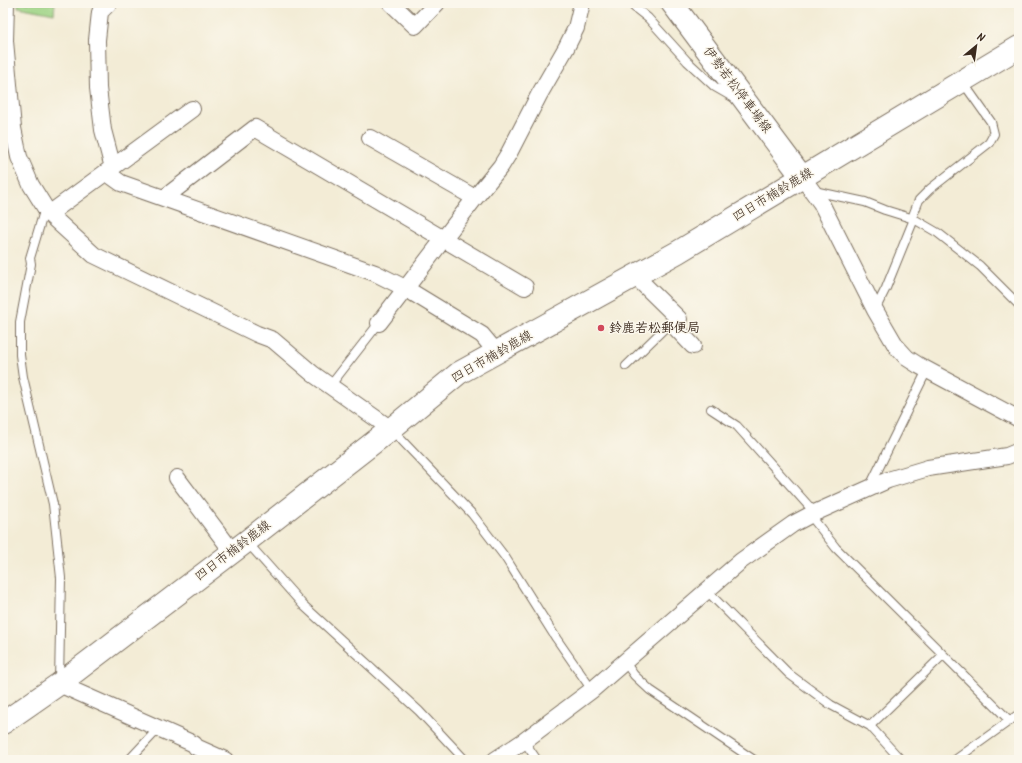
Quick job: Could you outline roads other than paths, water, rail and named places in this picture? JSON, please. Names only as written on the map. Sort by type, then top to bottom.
[{"type":"main road","name":"伊勢若松停車場線","points":[[672,3],[807,184]]},
{"type":"main road","name":"四日市楠鈴鹿線","points":[[3,723],[59,684],[239,546],[391,429],[459,373],[678,252],[807,184],[962,80],[1019,46]]},
{"type":"street","points":[[6,3],[5,41],[8,128],[31,185],[47,211],[94,255],[209,312],[256,334],[273,340],[313,374],[391,429]]},
{"type":"street","points":[[109,3],[100,12],[96,40],[98,88],[110,171],[121,183],[376,273],[405,288],[482,335],[497,353]]},
{"type":"street","points":[[391,3],[414,26],[437,3]]},
{"type":"street","points":[[379,323],[501,166],[576,28],[582,3]]},
{"type":"street","points":[[47,211],[110,171],[192,109]]},
{"type":"street","points":[[164,198],[254,128],[525,287]]},
{"type":"street","points":[[370,138],[475,198]]},
{"type":"street","points":[[807,184],[821,203],[875,310],[896,346],[907,358],[927,370],[1019,419]]},
{"type":"street","points":[[636,276],[679,319],[673,325],[693,346]]},
{"type":"street","points":[[495,760],[524,741],[592,690],[741,561],[793,524],[888,480],[928,468],[1007,456],[1019,451]]},
{"type":"street","points":[[177,478],[239,546]]},
{"type":"street","points":[[59,684],[194,744],[196,747],[225,760]]},
{"type":"lane","points":[[632,3],[634,7],[648,18],[687,61],[715,87],[737,100],[744,100]]},
{"type":"lane","points":[[875,310],[886,288],[920,200],[930,189],[989,143],[994,134],[991,122],[962,80]]},
{"type":"lane","points":[[807,184],[913,218],[938,233],[980,266],[1019,305]]},
{"type":"lane","points":[[47,211],[30,258],[31,264],[20,322],[20,355],[23,377],[53,504],[61,578],[59,684]]},
{"type":"lane","points":[[330,386],[379,323]]},
{"type":"lane","points":[[626,366],[666,327],[673,325]]},
{"type":"lane","points":[[870,488],[927,370]]},
{"type":"lane","points":[[711,409],[737,426],[813,514],[836,548],[1010,722]]},
{"type":"lane","points":[[391,429],[472,514],[505,557],[556,638],[592,690]]},
{"type":"lane","points":[[239,546],[419,710],[465,760]]},
{"type":"lane","points":[[707,591],[789,674],[831,704],[870,726],[901,760]]},
{"type":"lane","points":[[870,726],[943,654]]},
{"type":"lane","points":[[625,662],[634,675],[650,690],[754,760]]},
{"type":"lane","points":[[955,760],[1010,722],[1019,714]]},
{"type":"lane","points":[[129,760],[159,728]]},
{"type":"lane","points":[[524,741],[537,760]]},
{"type":"place","name":"鈴鹿若松郵便局","points":[[601,328]]}]
